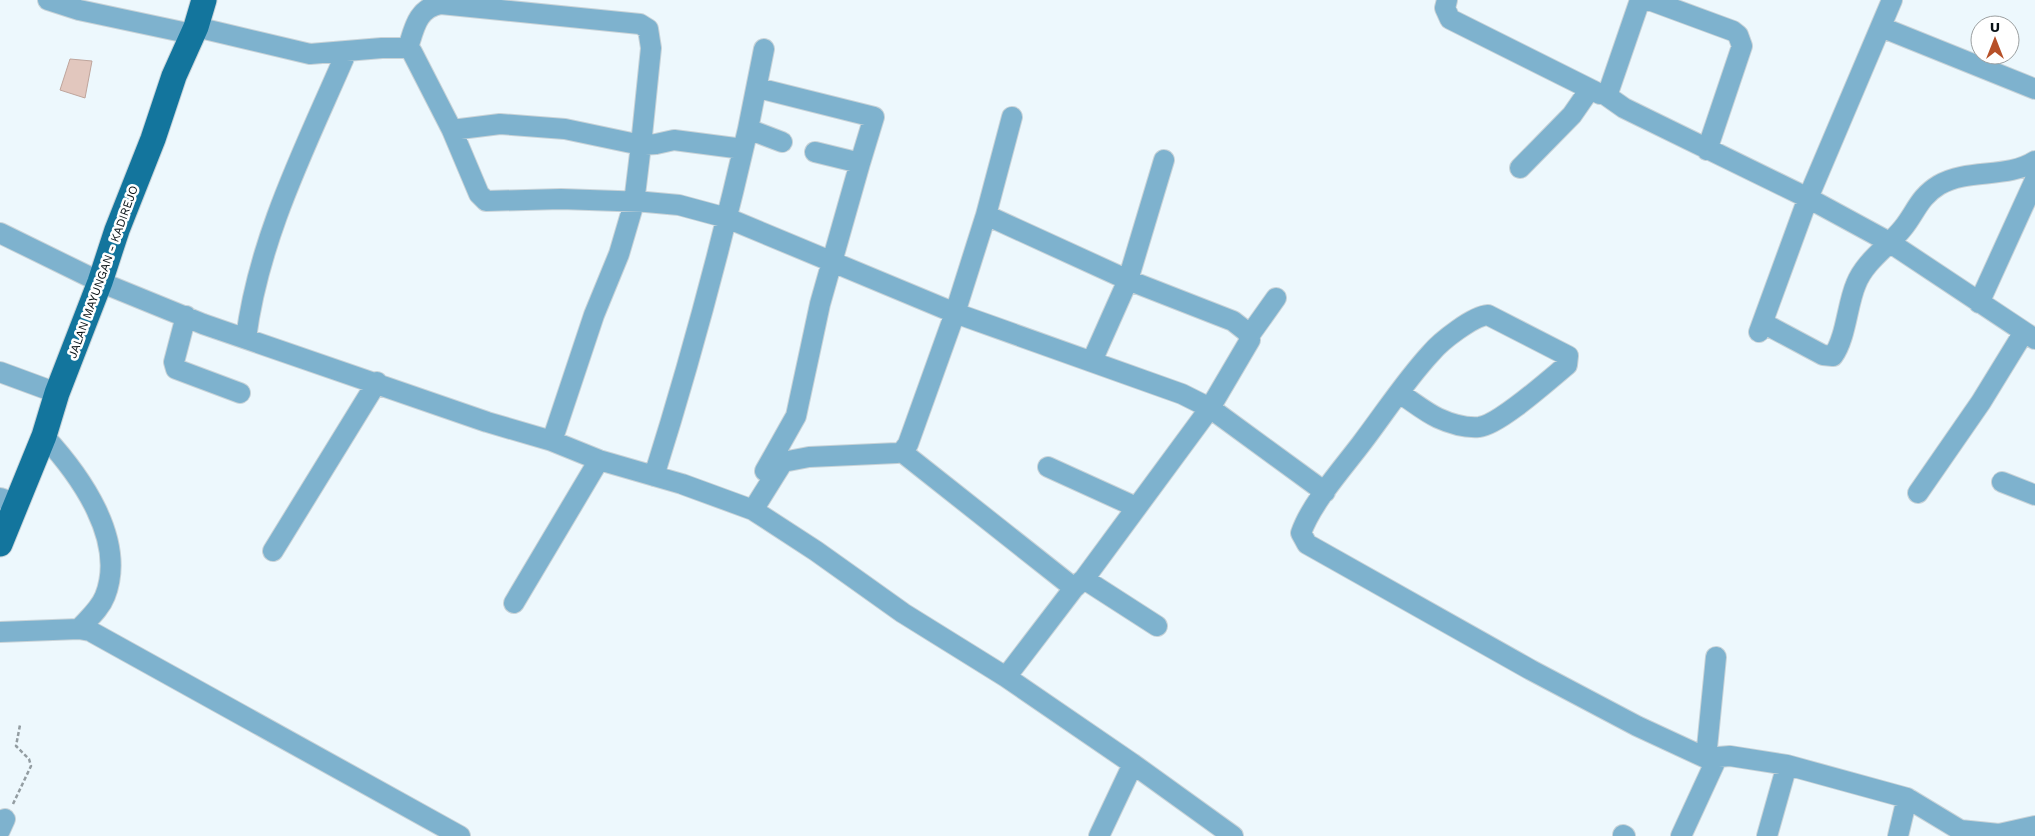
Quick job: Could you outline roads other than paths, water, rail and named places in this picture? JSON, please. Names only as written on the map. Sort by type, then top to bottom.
[{"type":"main road","name":"JALAN MAYUNGAN - KADIREJO","points":[[0,544],[8,500],[44,436],[57,393],[204,0]]},
{"type":"street","points":[[48,0],[79,10],[310,54],[408,48],[412,52],[452,130],[479,194],[486,201],[561,199],[678,205],[727,218],[832,260],[955,313],[1182,394],[1210,408],[1325,492]]},
{"type":"street","points":[[1447,0],[1445,8],[1450,19],[1707,150],[1808,198],[1889,242],[1978,303],[2030,335],[1918,493]]},
{"type":"street","points":[[1520,168],[1572,115],[1598,93],[1640,0]]},
{"type":"street","points":[[1649,0],[1733,31],[1741,40],[1742,46],[1707,150]]},
{"type":"street","points":[[1892,0],[1808,198],[1761,327],[1823,355],[1833,356],[1856,283],[1869,264],[1903,228],[1917,205],[1940,184],[1978,173],[2007,170],[2035,161]]},
{"type":"street","points":[[408,48],[418,17],[440,2],[624,21],[640,24],[648,29],[651,48],[634,203],[619,254],[594,315],[552,441]]},
{"type":"street","points":[[1881,27],[2035,89]]},
{"type":"street","points":[[654,476],[674,413],[727,218],[758,88],[764,49]]},
{"type":"street","points":[[246,338],[250,310],[261,268],[285,197],[303,148],[347,51]]},
{"type":"street","points":[[746,507],[796,416],[832,260],[874,117],[758,88]]},
{"type":"street","points":[[902,452],[914,432],[955,313],[986,215],[1012,117]]},
{"type":"street","points":[[452,130],[500,124],[566,129],[640,145],[674,140],[743,149]]},
{"type":"street","points":[[748,129],[782,142]]},
{"type":"street","points":[[815,152],[860,164]]},
{"type":"street","points":[[1092,361],[1128,280],[1164,160]]},
{"type":"street","points":[[1978,303],[2035,180]]},
{"type":"street","points":[[986,215],[1128,280],[1233,322],[1249,336]]},
{"type":"street","points":[[0,234],[100,282],[246,338],[377,382],[487,422],[552,441],[599,460],[654,476],[746,507],[816,551],[903,613],[1006,677],[1133,764],[1233,836]]},
{"type":"street","points":[[1006,677],[1210,408],[1249,344],[1249,336],[1276,298]]},
{"type":"street","points":[[1399,393],[1436,418],[1457,425],[1480,427],[1491,424],[1567,365],[1569,361],[1568,356],[1494,316],[1482,315],[1432,352],[1399,393],[1325,492],[1302,529],[1302,538],[1307,544],[1637,726],[1711,758],[1730,756],[1787,765],[1907,798],[1960,830],[1999,834],[2035,826]]},
{"type":"street","points":[[186,316],[174,362],[176,369],[240,393]]},
{"type":"street","points":[[0,372],[57,393]]},
{"type":"street","points":[[273,551],[377,382]]},
{"type":"street","points":[[44,436],[78,476],[92,501],[103,528],[112,568],[105,596],[98,608],[79,629]]},
{"type":"street","points":[[746,507],[783,462],[809,457],[902,452],[1079,583],[1156,626]]},
{"type":"street","points":[[514,603],[599,460]]},
{"type":"street","points":[[1048,466],[1136,507]]},
{"type":"street","points":[[2002,482],[2035,495]]},
{"type":"street","points":[[0,632],[79,629],[90,631],[460,836]]},
{"type":"street","points":[[1681,836],[1711,758],[1716,657]]},
{"type":"street","points":[[1099,836],[1133,764]]},
{"type":"street","points":[[1767,836],[1787,765]]},
{"type":"street","points":[[1898,836],[1907,798]]}]
